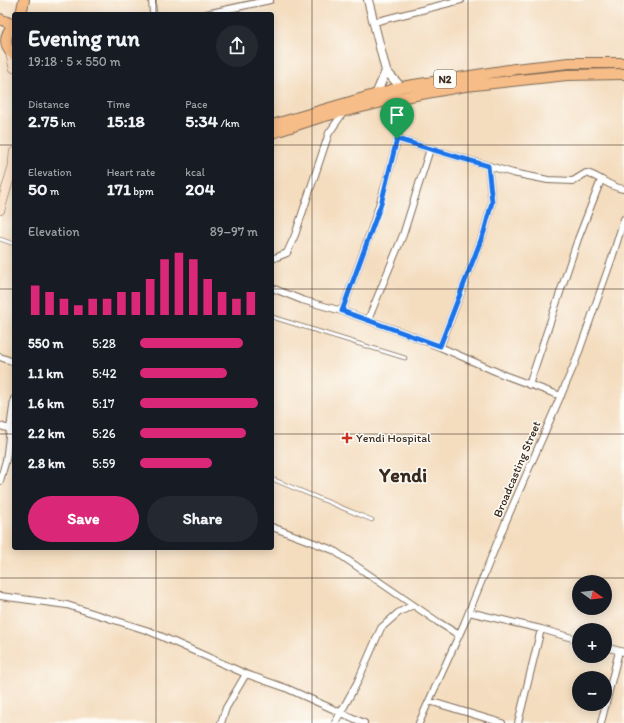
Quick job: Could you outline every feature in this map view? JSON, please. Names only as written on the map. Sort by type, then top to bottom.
[{"type":"highway","points":[[22,12],[25,0]]},
{"type":"highway","points":[[25,0],[28,12]]},
{"type":"highway","points":[[0,19],[12,24]]},
{"type":"highway","points":[[12,26],[3,36],[12,54]]},
{"type":"highway","name":"N2","points":[[274,132],[321,117],[343,113],[399,91],[530,67],[570,63],[624,62]]},
{"type":"highway","name":"N2","points":[[274,123],[377,92],[465,86],[544,78],[624,74]]},
{"type":"main road","points":[[0,210],[12,169]]},
{"type":"street","points":[[152,0],[153,12]]},
{"type":"street","points":[[215,12],[270,0]]},
{"type":"street","points":[[342,311],[381,204],[397,139],[402,110],[399,91],[386,71],[368,0]]},
{"type":"street","points":[[374,22],[461,0]]},
{"type":"street","points":[[377,92],[386,71]]},
{"type":"street","points":[[274,258],[287,253],[295,235],[329,133],[343,113]]},
{"type":"street","points":[[397,139],[488,166],[548,180],[573,181],[586,174],[595,175],[612,186],[624,189]]},
{"type":"street","points":[[368,320],[403,235],[430,149]]},
{"type":"street","points":[[440,346],[484,232],[492,202],[488,166]]},
{"type":"street","points":[[529,385],[578,239],[601,180]]},
{"type":"street","name":"Broadcasting Street","points":[[420,723],[561,396],[588,329],[624,219]]},
{"type":"street","points":[[274,289],[302,300],[342,311],[440,346],[529,385],[561,396]]},
{"type":"street","points":[[0,357],[12,361]]},
{"type":"street","points":[[0,426],[12,430],[0,481]]},
{"type":"street","points":[[274,529],[333,550],[459,635]]},
{"type":"street","points":[[0,596],[67,605],[149,631],[246,674],[286,688],[364,723]]},
{"type":"street","points":[[334,723],[357,683],[381,628],[398,612],[413,605]]},
{"type":"street","points":[[469,612],[541,628],[572,638]]},
{"type":"street","points":[[518,723],[541,628]]},
{"type":"street","points":[[601,723],[622,652],[612,649]]},
{"type":"street","points":[[221,723],[226,708],[246,674]]},
{"type":"street","points":[[429,701],[502,723]]},
{"type":"lane","points":[[0,239],[12,243]]},
{"type":"lane","points":[[274,318],[405,358]]},
{"type":"lane","points":[[274,480],[372,520]]},
{"type":"place","name":"Yendi Hospital","points":[[347,438]]},
{"type":"district","name":"Yendi","points":[[403,475]]},
{"type":"route","points":[[397,139],[488,166],[492,202],[484,232],[440,346],[342,311],[381,204],[397,139]]}]
